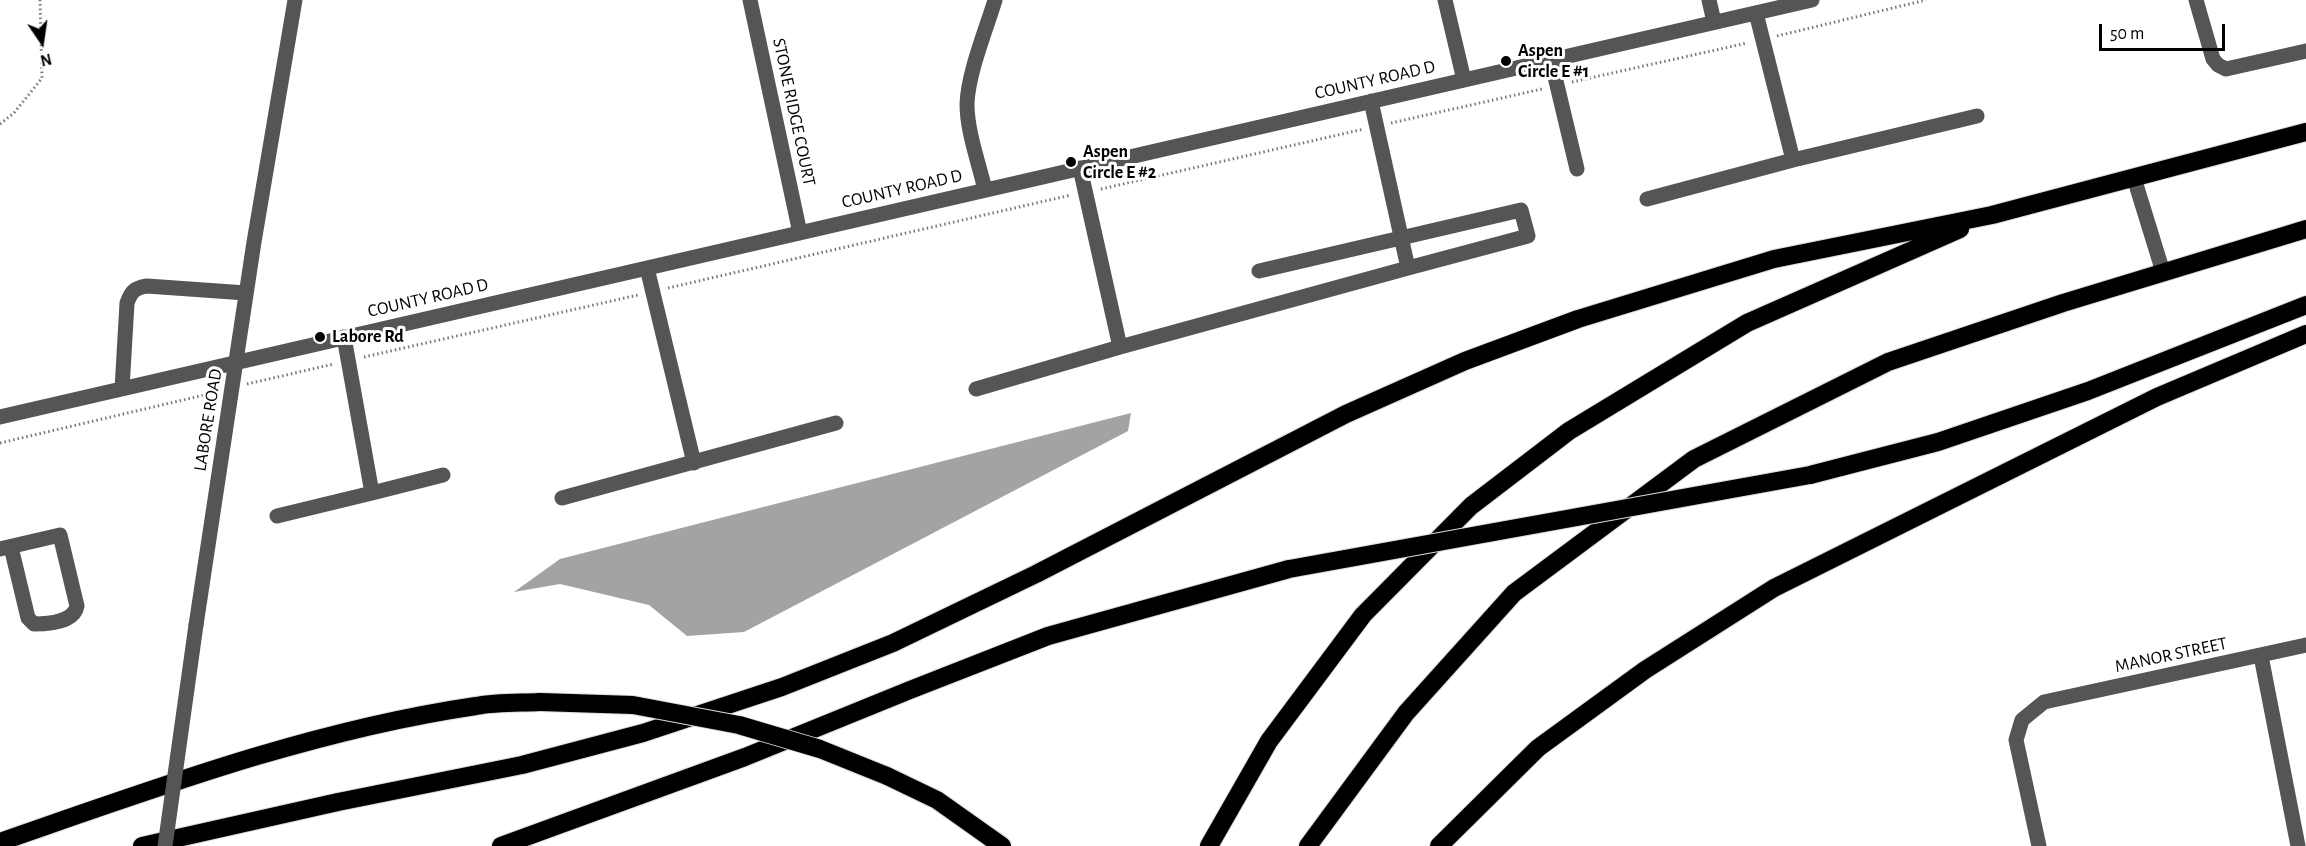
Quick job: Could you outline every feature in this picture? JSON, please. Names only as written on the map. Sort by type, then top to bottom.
[{"type":"highway","points":[[142,846],[338,802],[522,765],[643,733],[782,687],[893,643],[1046,568],[1346,414],[1465,361],[1578,319],[1774,259],[1992,215],[2306,132]]},
{"type":"highway","points":[[1209,846],[1269,741],[1363,615],[1471,506],[1569,431],[1747,322],[1992,215]]},
{"type":"highway","points":[[1308,846],[1406,713],[1514,593],[1694,459],[1888,362],[2063,303],[2306,229]]},
{"type":"highway","points":[[501,846],[745,757],[1048,636],[1289,569],[1810,475],[1938,442],[2088,391],[2306,305]]},
{"type":"highway","points":[[1438,846],[1538,748],[1645,670],[1774,588],[2157,397],[2306,334]]},
{"type":"highway","points":[[0,842],[209,771],[300,743],[478,705],[540,702],[633,705],[739,724],[820,749],[887,776],[937,800],[1002,846]]},
{"type":"street","name":"LABORE ROAD","points":[[165,846],[246,293],[296,0]]},
{"type":"street","name":"STONE RIDGE COURT","points":[[750,0],[800,233]]},
{"type":"street","points":[[985,190],[968,104],[970,84],[994,0]]},
{"type":"street","points":[[1445,0],[1464,80]]},
{"type":"street","points":[[1709,0],[1714,22]]},
{"type":"street","name":"COUNTY ROAD D","points":[[0,417],[1812,0]]},
{"type":"street","points":[[2196,0],[2213,59],[2226,69],[2306,51]]},
{"type":"street","points":[[1756,13],[1793,160]]},
{"type":"street","points":[[1551,60],[1577,169]]},
{"type":"street","points":[[1371,101],[1408,268]]},
{"type":"street","points":[[1647,200],[1793,160],[1977,116]]},
{"type":"street","points":[[1080,168],[1120,347]]},
{"type":"street","points":[[2134,178],[2163,272]]},
{"type":"street","points":[[976,389],[1120,347],[1528,236],[1521,210],[1259,271]]},
{"type":"street","points":[[647,268],[694,463]]},
{"type":"street","points":[[122,389],[127,303],[131,292],[138,287],[147,286],[246,293]]},
{"type":"street","points":[[344,338],[372,493]]},
{"type":"street","points":[[562,498],[836,423]]},
{"type":"street","points":[[277,516],[443,475]]},
{"type":"street","points":[[60,535],[77,606],[76,613],[71,618],[34,624],[28,618],[6,548],[60,535]]},
{"type":"street","name":"MANOR STREET","points":[[2039,846],[2016,740],[2022,720],[2044,702],[2306,645]]},
{"type":"street","points":[[2261,656],[2298,846]]},
{"type":"path","points":[[0,124],[14,113],[42,78],[40,0]]},
{"type":"path","points":[[0,443],[348,360],[1926,0]]},
{"type":"shaded area","points":[[1131,413],[1128,431],[744,632],[687,636],[649,605],[560,584],[514,592],[560,559]]},
{"type":"place","name":"Aspen Circle E #1","points":[[1506,61]]},
{"type":"place","name":"Aspen Circle E #2","points":[[1071,162]]},
{"type":"place","name":"Labore Rd","points":[[320,337]]}]
